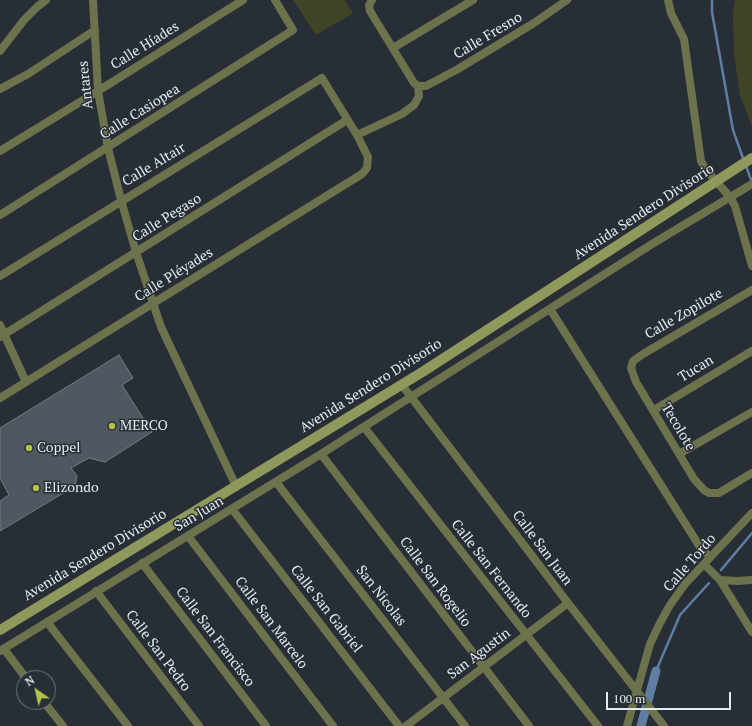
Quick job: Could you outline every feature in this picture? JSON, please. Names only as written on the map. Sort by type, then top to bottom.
[{"type":"street","points":[[0,51],[24,20],[46,0]]},
{"type":"street","name":"Antares","points":[[93,0],[98,91],[108,148],[136,252],[152,304],[161,327],[236,486]]},
{"type":"street","name":"Calle Híades","points":[[0,151],[243,0]]},
{"type":"street","name":"Calle Casiopea","points":[[0,216],[293,30],[275,0]]},
{"type":"street","points":[[392,48],[473,0]]},
{"type":"street","name":"Calle Fresno","points":[[418,86],[426,86],[458,69],[534,23],[567,0]]},
{"type":"street","points":[[668,0],[671,13],[684,39],[700,156],[703,166],[721,178],[732,196],[752,266]]},
{"type":"street","points":[[347,120],[357,135],[402,114],[414,105],[419,96],[418,86],[414,83],[370,12],[368,5],[371,1]]},
{"type":"street","points":[[0,89],[28,74],[95,30]]},
{"type":"street","name":"Calle Altair","points":[[0,276],[121,200],[322,78],[347,120]]},
{"type":"street","name":"Calle Pegaso","points":[[2,336],[347,120]]},
{"type":"street","name":"Calle Pléyades","points":[[0,398],[362,174],[367,168],[368,157],[357,135]]},
{"type":"street","name":"Avenida Sendero Divisorio","points":[[0,630],[402,385],[752,158]]},
{"type":"street","points":[[411,398],[652,244],[752,184]]},
{"type":"street","name":"Calle Zopilote","points":[[631,364],[642,354],[752,290]]},
{"type":"street","points":[[550,309],[700,547],[710,558]]},
{"type":"street","points":[[0,325],[2,336],[26,382]]},
{"type":"street","name":"Tucan","points":[[654,410],[752,351]]},
{"type":"street","name":"Tecolote","points":[[631,364],[636,382],[700,487],[709,493],[715,494],[752,474]]},
{"type":"street","name":"Calle San Juan","points":[[402,385],[659,721]]},
{"type":"street","name":"San Juan","points":[[2,650],[411,398]]},
{"type":"street","points":[[679,454],[752,412]]},
{"type":"street","name":"Calle San Fernando","points":[[364,427],[598,726]]},
{"type":"street","name":"Calle San Rogelio","points":[[321,454],[529,726]]},
{"type":"street","name":"San Nicolas","points":[[276,482],[465,726]]},
{"type":"street","name":"Calle San Gabriel","points":[[232,509],[399,726]]},
{"type":"street","name":"Calle Tordo","points":[[627,726],[650,644],[670,605],[685,584],[752,513]]},
{"type":"street","name":"Calle San Marcelo","points":[[188,536],[333,726]]},
{"type":"street","name":"Calle San Francisco","points":[[142,563],[266,726]]},
{"type":"street","points":[[704,564],[720,580],[752,632]]},
{"type":"street","points":[[720,580],[752,580]]},
{"type":"street","name":"Calle San Pedro","points":[[96,591],[199,726]]},
{"type":"street","name":"San Agustin","points":[[406,726],[568,603]]},
{"type":"street","points":[[47,622],[128,726]]},
{"type":"street","points":[[2,650],[19,670]]},
{"type":"street","points":[[50,710],[62,726]]},
{"type":"green space","points":[[293,0],[345,0],[353,13],[316,35]]},
{"type":"green space","points":[[735,0],[752,0],[752,126],[740,96],[734,53],[733,13]]},
{"type":"building","points":[[119,355],[133,378],[122,385],[152,432],[105,462],[89,458],[71,468],[77,476],[75,486],[0,531],[0,501],[9,495],[0,478],[0,428]]},
{"type":"waterway","points":[[712,0],[712,12],[733,130],[744,161]]},
{"type":"waterway","points":[[746,166],[752,182]]},
{"type":"waterway","points":[[721,570],[752,533]]},
{"type":"waterway","points":[[656,671],[680,615],[709,583]]},
{"type":"waterway","points":[[641,726],[656,671]]},
{"type":"place","name":"MERCO","points":[[112,426]]},
{"type":"place","name":"Coppel","points":[[29,448]]},
{"type":"place","name":"Elizondo","points":[[36,488]]}]
